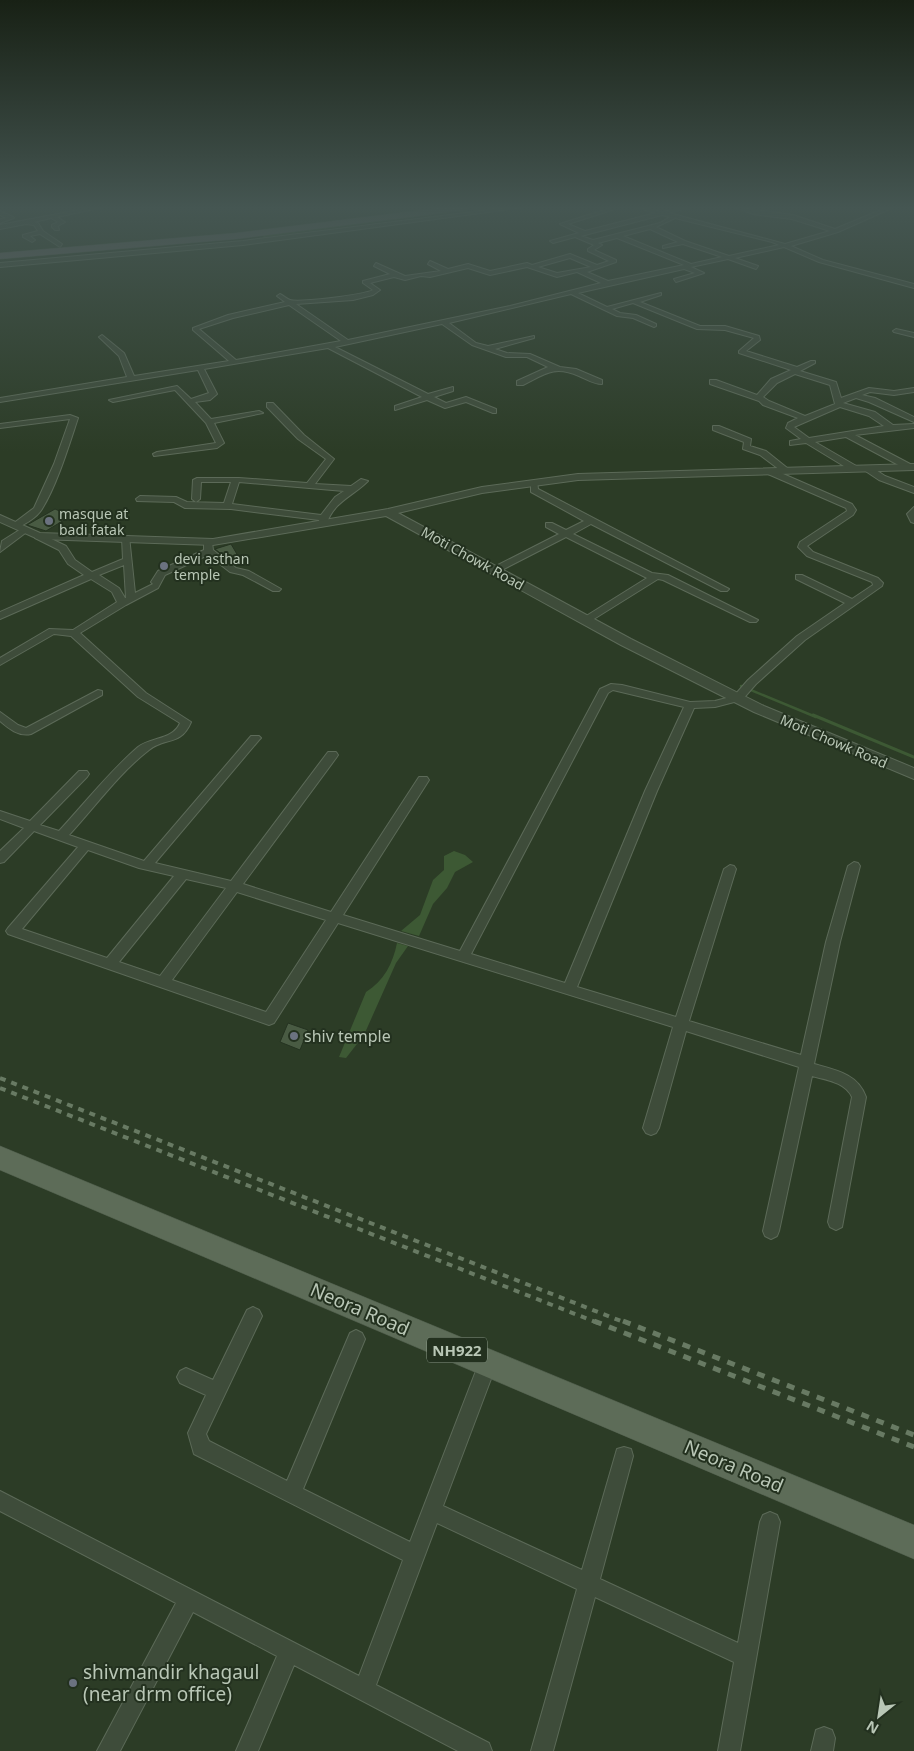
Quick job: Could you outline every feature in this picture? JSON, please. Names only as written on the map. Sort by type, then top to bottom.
[{"type":"main road","name":"Neora Road","points":[[0,1158],[914,1542]]},
{"type":"street","points":[[236,363],[195,328],[290,304],[342,299],[372,293],[377,290],[375,289]]},
{"type":"street","points":[[0,400],[236,363],[329,346],[510,308],[584,289]]},
{"type":"street","points":[[571,292],[619,315],[636,317],[654,325]]},
{"type":"street","points":[[607,309],[659,294]]},
{"type":"street","points":[[280,296],[347,342]]},
{"type":"street","points":[[633,301],[698,328],[725,328],[757,337],[758,339],[740,352],[833,384],[838,403]]},
{"type":"street","points":[[442,321],[470,343],[490,348],[506,355],[528,355],[553,367],[599,382]]},
{"type":"street","points":[[896,331],[914,335]]},
{"type":"street","points":[[102,337],[121,352],[128,362],[132,379]]},
{"type":"street","points":[[490,348],[532,337]]},
{"type":"street","points":[[329,346],[445,406],[469,399],[493,411]]},
{"type":"street","points":[[760,399],[759,395],[771,383],[813,362]]},
{"type":"street","points":[[520,382],[553,367]]},
{"type":"street","points":[[190,401],[207,398],[213,394],[200,368]]},
{"type":"street","points":[[714,382],[799,415],[802,417],[801,420]]},
{"type":"street","points":[[896,385],[912,391]]},
{"type":"street","points":[[113,400],[177,388],[209,422],[220,443],[217,446],[157,454]]},
{"type":"street","points":[[411,411],[401,407],[450,389]]},
{"type":"street","points":[[855,468],[808,441],[790,428],[791,425],[836,407],[838,403],[869,390],[912,391]]},
{"type":"street","points":[[854,395],[872,400],[914,420]]},
{"type":"street","points":[[838,403],[872,414],[892,428]]},
{"type":"street","points":[[270,405],[302,437],[330,459],[310,484]]},
{"type":"street","points":[[209,422],[259,413]]},
{"type":"street","points":[[0,426],[70,416],[74,418],[58,464],[38,509],[0,549]]},
{"type":"street","points":[[793,443],[914,426]]},
{"type":"street","points":[[716,428],[748,441],[746,446],[763,453],[787,471]]},
{"type":"street","points":[[847,434],[911,467]]},
{"type":"street","points":[[75,634],[156,584],[162,573],[209,546],[323,521],[388,512],[482,490],[578,476],[911,467]]},
{"type":"street","points":[[867,468],[882,478],[914,490]]},
{"type":"street","points":[[463,958],[604,691],[610,687],[622,688],[690,704],[715,704],[738,698],[752,682],[800,638],[878,583],[875,580],[810,554],[802,548],[803,544],[852,510],[840,502],[771,472]]},
{"type":"street","points":[[196,499],[197,476],[310,484],[351,489]]},
{"type":"street","points":[[227,506],[236,480]]},
{"type":"street","points":[[323,521],[338,499],[364,480]]},
{"type":"street","points":[[534,483],[534,490],[724,588]]},
{"type":"street","points":[[140,499],[176,500],[185,505],[227,506],[323,521]]},
{"type":"street","points":[[914,510],[911,514],[914,520]]},
{"type":"street","name":"Moti Chowk Road","points":[[388,512],[586,620],[738,698],[819,736],[914,774]]},
{"type":"street","points":[[0,518],[65,550],[72,563],[116,590],[127,601]]},
{"type":"street","points":[[495,570],[591,521]]},
{"type":"street","points":[[549,525],[653,576],[665,577],[753,620]]},
{"type":"street","points":[[38,536],[126,538],[209,546],[233,570],[246,573],[276,588]]},
{"type":"street","points":[[126,538],[128,560],[127,601]]},
{"type":"street","points":[[0,616],[89,575],[128,560]]},
{"type":"street","points":[[586,620],[652,580],[653,576]]},
{"type":"street","points":[[799,578],[852,602]]},
{"type":"street","points":[[0,662],[52,631],[75,634],[142,694],[186,722],[184,729],[178,736],[145,747],[61,836]]},
{"type":"street","points":[[0,715],[24,732],[98,692]]},
{"type":"street","points":[[569,990],[651,790],[690,704]]},
{"type":"street","points":[[147,866],[254,738]]},
{"type":"street","points":[[163,982],[332,755]]},
{"type":"street","points":[[0,858],[83,774]]},
{"type":"street","points":[[86,845],[13,931],[269,1019],[423,780]]},
{"type":"street","points":[[0,815],[147,866],[235,887],[681,1024],[850,1082],[858,1090],[859,1097],[836,1222]]},
{"type":"street","points":[[771,1232],[833,942],[854,866]]},
{"type":"street","points":[[651,1128],[681,1024],[730,869]]},
{"type":"street","points":[[110,964],[183,874]]},
{"type":"street","points":[[254,1316],[197,1433],[201,1447],[290,1494],[415,1555]]},
{"type":"street","points":[[290,1494],[356,1339]]},
{"type":"street","points":[[364,1690],[488,1363]]},
{"type":"street","points":[[186,1377],[217,1391]]},
{"type":"street","points":[[542,1751],[624,1456]]},
{"type":"street","points":[[0,1502],[364,1690],[468,1748]]},
{"type":"street","points":[[432,1511],[746,1656]]},
{"type":"street","points":[[728,1751],[770,1522]]},
{"type":"street","points":[[108,1751],[189,1599]]},
{"type":"street","points":[[247,1751],[290,1652]]},
{"type":"shaded area","points":[[454,851],[465,855],[473,862],[455,872],[447,888],[433,904],[419,936],[401,931],[420,915],[433,880],[444,870],[444,856]]},
{"type":"shaded area","points":[[397,943],[408,946],[396,963],[364,1035],[346,1058],[339,1057],[366,992],[378,983],[387,971]]},
{"type":"building","name":"masque at badi fatak","points":[[55,509],[71,516],[46,531],[27,525]]},
{"type":"building","points":[[231,544],[241,561],[233,563],[215,549]]},
{"type":"building","name":"shiv temple","points":[[288,1023],[308,1030],[300,1050],[280,1042]]},
{"type":"waterway","points":[[741,686],[816,717]]},
{"type":"waterway","points":[[813,715],[914,757]]},
{"type":"railway","points":[[0,1078],[626,1323]]},
{"type":"railway","points":[[0,1088],[598,1323]]},
{"type":"railway","points":[[594,1321],[914,1447]]},
{"type":"railway","points":[[623,1321],[914,1435]]},
{"type":"place","name":"masque at badi fatak","points":[[49,521]]},
{"type":"place","name":"devi asthan temple","points":[[164,566]]},
{"type":"place","name":"shiv temple","points":[[294,1036]]},
{"type":"place","name":"shivmandir khagaul (near drm office)","points":[[73,1683]]}]
